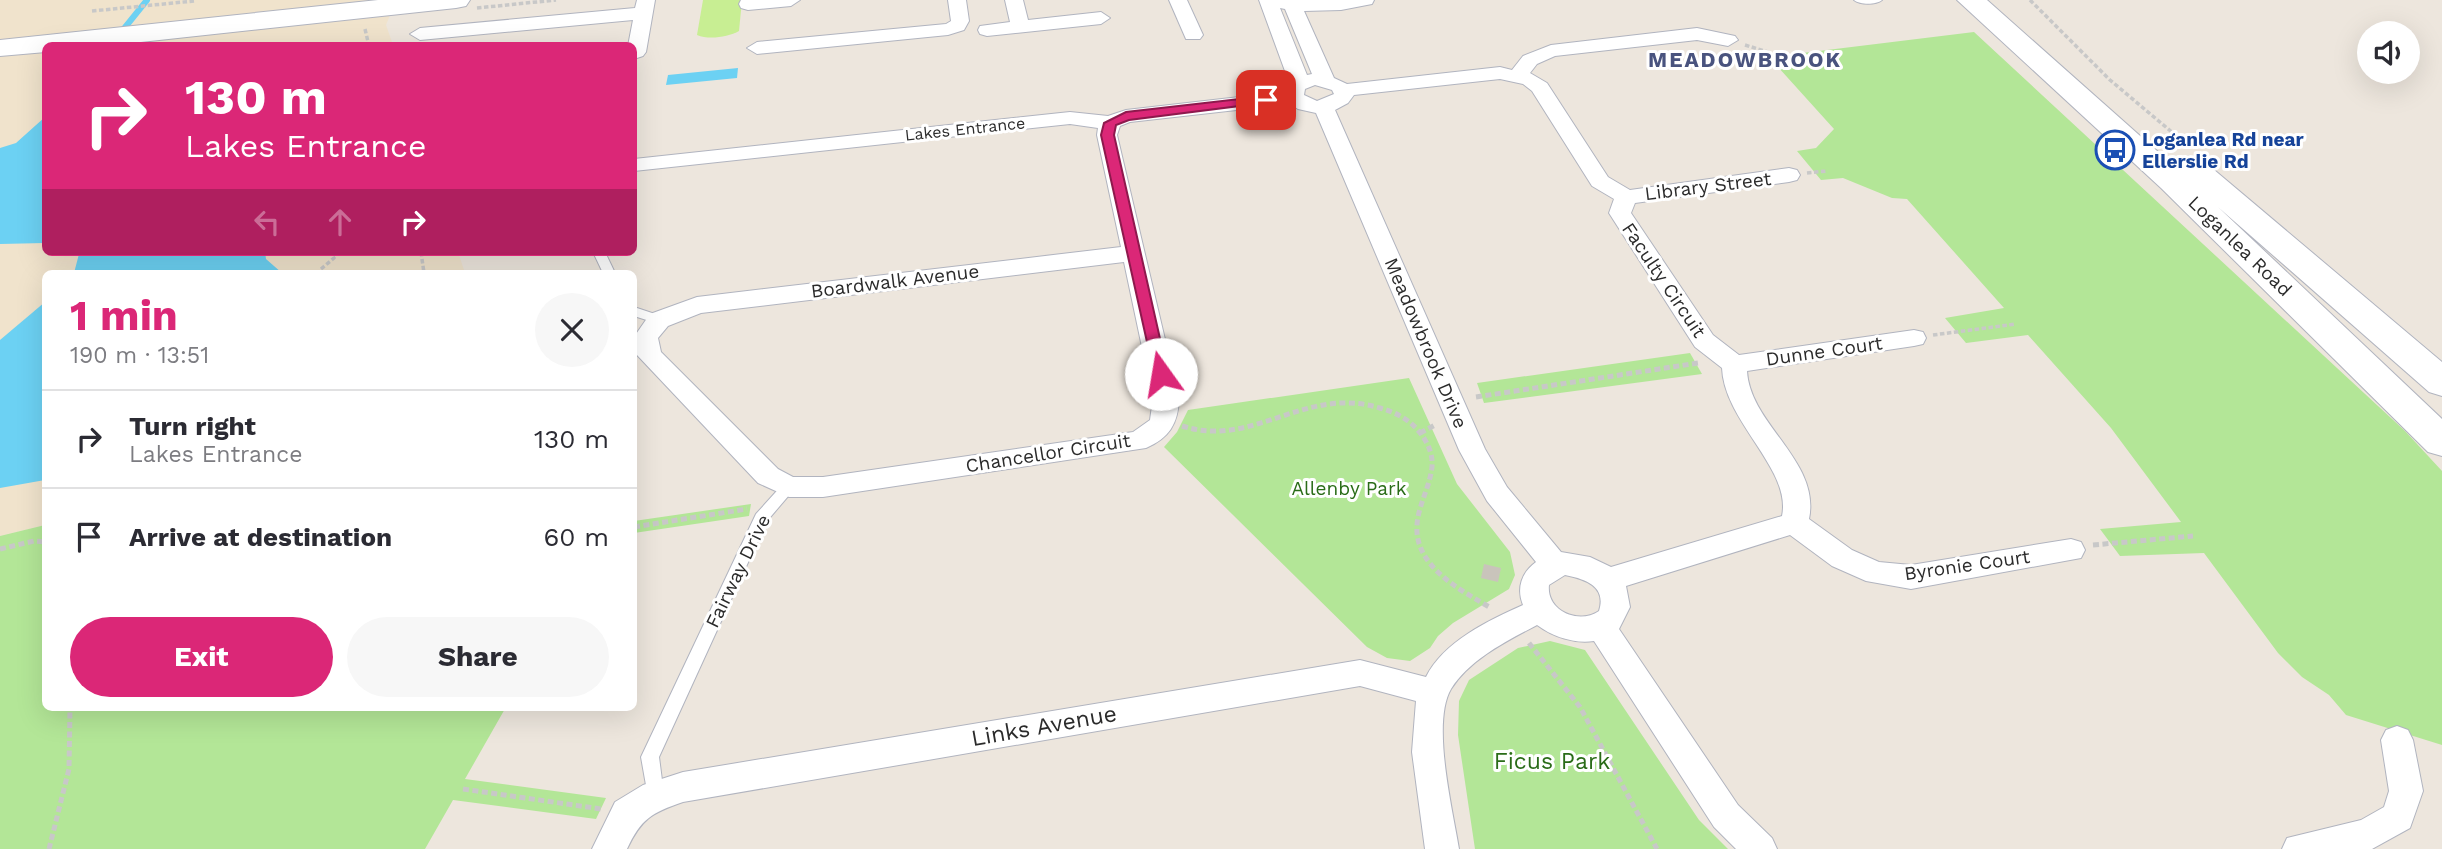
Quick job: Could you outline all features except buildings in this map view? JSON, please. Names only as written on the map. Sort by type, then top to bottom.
[{"type":"main road","points":[[60,42],[189,12],[267,0]]},
{"type":"main road","points":[[0,27],[89,14],[456,0]]},
{"type":"main road","name":"Loganlea Road","points":[[1971,0],[2172,181],[2442,442]]},
{"type":"main road","name":"Loganlea Road","points":[[2008,0],[2094,84],[2442,383]]},
{"type":"main road","points":[[0,48],[42,44]]},
{"type":"street","points":[[748,4],[791,0]]},
{"type":"street","points":[[757,48],[948,29],[957,26],[960,21],[957,0]]},
{"type":"street","points":[[1014,0],[1020,26]]},
{"type":"street","points":[[1178,0],[1193,35]]},
{"type":"street","points":[[1291,3],[1334,85],[1344,94],[1338,102],[1324,107],[1303,104],[1268,0],[1291,3],[1365,0]]},
{"type":"street","points":[[420,34],[645,7],[637,47]]},
{"type":"street","points":[[988,30],[1101,18]]},
{"type":"street","points":[[1297,90],[1500,73],[1518,75],[1530,60],[1551,51],[1697,34],[1728,40]]},
{"type":"street","name":"Faculty Circuit","points":[[1518,75],[1540,87],[1600,181],[1626,197],[1620,214],[1704,341],[1734,364]]},
{"type":"street","name":"Lakes Entrance","points":[[637,165],[1070,118],[1111,123],[1126,116],[1297,90]]},
{"type":"street","name":"Meadowbrook Drive","points":[[1324,107],[1472,450],[1497,494],[1554,565]]},
{"type":"street","points":[[1111,123],[1107,135],[1166,399],[1165,418]]},
{"type":"street","name":"Library Street","points":[[1626,197],[1789,175]]},
{"type":"street","name":"Boardwalk Avenue","points":[[659,320],[697,305],[1133,253]]},
{"type":"street","points":[[659,320],[646,337],[649,355],[768,476],[781,494]]},
{"type":"street","name":"Dunne Court","points":[[1734,364],[1914,338]]},
{"type":"street","points":[[1608,580],[1794,523],[1799,512],[1797,492],[1737,390],[1734,364]]},
{"type":"street","name":"Chancellor Circuit","points":[[781,494],[1137,441],[1155,433],[1165,418]]},
{"type":"street","name":"Byronie Court","points":[[1794,523],[1842,558],[1876,573],[1911,576],[2071,550]]},
{"type":"street","points":[[1565,563],[1588,567],[1608,580],[1617,600],[1611,620],[1601,626],[1576,630],[1550,619],[1540,610],[1534,588],[1544,570],[1554,565],[1565,563]]},
{"type":"street","points":[[1442,849],[1430,770],[1429,730],[1433,692],[1454,664],[1511,624],[1540,610]]},
{"type":"street","points":[[1601,626],[1726,816],[1760,849]]},
{"type":"street","name":"Links Avenue","points":[[655,796],[683,787],[1360,673],[1433,692]]},
{"type":"street","points":[[2299,849],[2367,835],[2398,817],[2406,791],[2397,740]]},
{"type":"street","points":[[609,849],[627,813],[655,796]]},
{"type":"lane","points":[[1859,0],[1877,0]]},
{"type":"lane","points":[[637,312],[659,320]]},
{"type":"lane","name":"Fairway Drive","points":[[655,796],[650,757],[761,518],[781,494]]},
{"type":"path","points":[[89,14],[189,12]]},
{"type":"path","points":[[1728,40],[1768,52],[1776,58]]},
{"type":"path","points":[[321,269],[334,258],[332,256]]},
{"type":"path","points":[[1914,338],[2016,324]]},
{"type":"path","points":[[1468,392],[1474,392],[1476,398],[1692,366],[1708,357],[1734,364]]},
{"type":"path","points":[[1165,418],[1190,429],[1212,431],[1267,422],[1308,406],[1366,405],[1393,412],[1413,424],[1427,442],[1432,460],[1432,479],[1416,521],[1417,539],[1424,557],[1475,602],[1497,613]]},
{"type":"path","points":[[1420,433],[1435,425]]},
{"type":"path","points":[[637,527],[747,509],[781,494]]},
{"type":"path","points":[[2071,550],[2106,543],[2193,536]]},
{"type":"path","points":[[0,549],[42,541]]},
{"type":"path","points":[[1523,637],[1542,656],[1580,708],[1657,849]]},
{"type":"path","points":[[49,849],[65,790],[70,756],[69,711]]},
{"type":"path","points":[[463,789],[627,813]]},
{"type":"shaded area","points":[[0,0],[396,0],[386,25],[392,42],[42,42],[42,256],[459,256],[464,270],[42,270],[42,526],[0,536]]},
{"type":"green space","points":[[703,0],[742,0],[739,31],[718,37],[697,35]]},
{"type":"green space","points":[[1974,32],[2405,431],[2442,471],[2442,745],[2346,715],[2329,695],[2302,677],[2278,653],[2204,553],[2120,556],[2100,529],[2181,522],[2111,428],[2028,335],[1966,343],[1945,318],[2004,308],[1907,199],[1892,198],[1843,178],[1821,180],[1797,151],[1816,148],[1834,129],[1769,57]]},
{"type":"green space","points":[[1690,353],[1702,374],[1484,403],[1477,383]]},
{"type":"green space","name":"Allenby Park","points":[[1409,378],[1457,484],[1510,552],[1515,575],[1509,589],[1453,623],[1438,636],[1430,648],[1410,661],[1387,658],[1367,647],[1164,447],[1177,432],[1188,410]]},
{"type":"green space","points":[[751,504],[749,516],[637,533],[637,521]]},
{"type":"green space","points":[[42,526],[42,711],[504,711],[465,779],[606,798],[596,819],[453,800],[425,849],[0,849],[0,536]]},
{"type":"green space","name":"Ficus Park","points":[[1550,641],[1585,650],[1699,820],[1728,849],[1475,849],[1458,735],[1459,701],[1469,680],[1518,648]]},
{"type":"water","points":[[738,68],[737,78],[666,85],[668,75]]},
{"type":"water","points":[[42,120],[42,243],[0,244],[0,148],[16,143]]},
{"type":"water","points":[[78,256],[266,256],[279,270],[75,270]]},
{"type":"water","points":[[42,305],[42,481],[0,488],[0,340]]},
{"type":"waterway","points":[[113,42],[147,0]]},
{"type":"place","name":"Loganlea Rd near Ellerslie Rd","points":[[2115,150]]},
{"type":"district","name":"MEADOWBROOK","points":[[1745,59]]},
{"type":"route","points":[[1161,374],[1107,135],[1111,123],[1126,116],[1266,100]]}]
